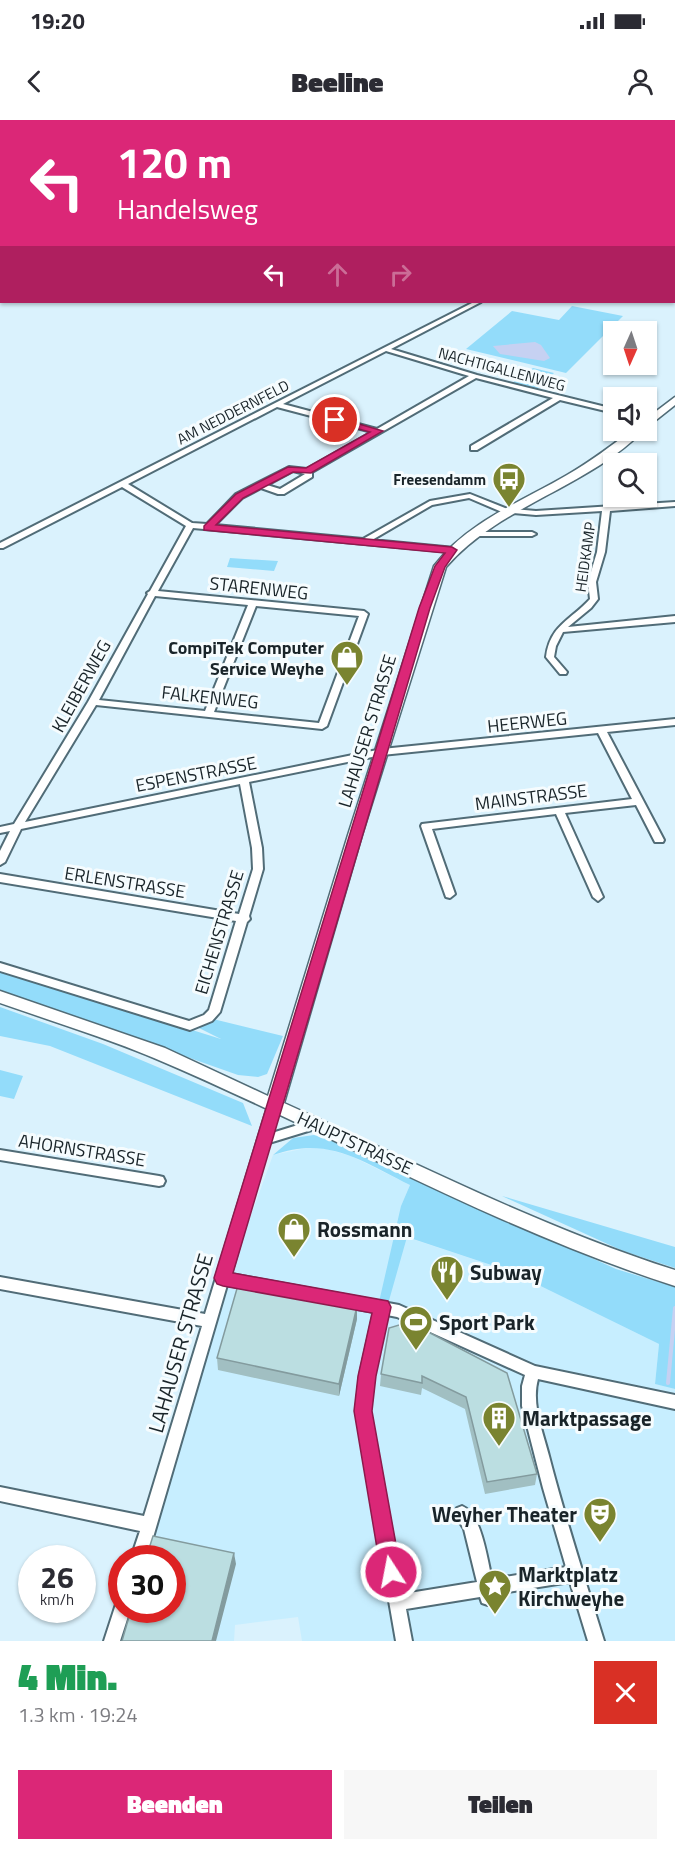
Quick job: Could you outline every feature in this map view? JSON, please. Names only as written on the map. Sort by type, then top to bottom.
[{"type":"street","name":"AM NEDDERNFELD","points":[[0,546],[476,303]]},
{"type":"street","name":"NACHTIGALLENWEG","points":[[385,349],[474,376],[603,408]]},
{"type":"street","points":[[208,528],[239,496],[292,469],[308,471],[474,376]]},
{"type":"street","points":[[474,448],[558,398]]},
{"type":"street","points":[[657,415],[675,400]]},
{"type":"street","points":[[277,405],[378,431]]},
{"type":"street","name":"LAHAUSER STRASSE","points":[[143,1545],[425,608],[440,566],[452,550],[474,534],[576,475],[624,441]]},
{"type":"street","points":[[260,485],[281,492],[309,475],[308,471]]},
{"type":"street","points":[[123,483],[190,525],[452,550]]},
{"type":"street","points":[[365,541],[430,503],[470,496],[511,512],[536,513],[675,504]]},
{"type":"street","name":"HEIDKAMP","points":[[563,672],[550,657],[550,642],[570,618],[582,612],[594,598],[592,582],[601,552],[606,509]]},
{"type":"street","name":"KLEIBERWEG","points":[[0,862],[17,827],[93,702],[190,525]]},
{"type":"street","points":[[474,534],[532,534]]},
{"type":"street","name":"STARENWEG","points":[[152,593],[364,614],[322,726]]},
{"type":"street","points":[[209,713],[252,604]]},
{"type":"street","points":[[561,630],[675,619]]},
{"type":"street","name":"FALKENWEG","points":[[93,702],[322,726]]},
{"type":"street","name":"HEERWEG","points":[[382,752],[675,722]]},
{"type":"street","points":[[602,731],[659,840]]},
{"type":"street","name":"ESPENSTRASSE","points":[[0,830],[382,752]]},
{"type":"street","name":"EICHENSTRASSE","points":[[0,967],[190,1026],[208,1018],[214,1011],[258,869],[257,848],[244,782]]},
{"type":"street","name":"MAINSTRASSE","points":[[450,894],[426,826],[639,801]]},
{"type":"street","points":[[559,810],[598,897]]},
{"type":"street","name":"ERLENSTRASSE","points":[[0,879],[244,919]]},
{"type":"street","name":"HAUPTSTRASSE","points":[[0,997],[159,1053],[488,1204],[622,1261],[675,1278]]},
{"type":"street","points":[[264,1140],[314,1125]]},
{"type":"street","name":"AHORNSTRASSE","points":[[0,1155],[159,1181]]},
{"type":"street","points":[[223,1278],[382,1307],[414,1317],[533,1372],[675,1402]]},
{"type":"street","points":[[0,1283],[210,1321]]},
{"type":"street","points":[[382,1307],[367,1376],[363,1411],[404,1641]]},
{"type":"street","points":[[533,1372],[529,1386],[529,1406],[550,1488],[596,1641]]},
{"type":"street","points":[[0,1494],[149,1525]]},
{"type":"street","points":[[462,1514],[471,1526],[486,1592]]},
{"type":"street","points":[[396,1603],[486,1592],[576,1573]]},
{"type":"street","points":[[112,1641],[118,1623]]},
{"type":"shaded area","points":[[572,306],[623,316],[618,321],[603,321],[603,336],[566,373],[466,349],[512,311],[559,320]]},
{"type":"shaded area","points":[[535,342],[541,345],[550,358],[544,361],[500,354],[493,346]]},
{"type":"shaded area","points":[[533,368],[554,373],[536,390],[511,384]]},
{"type":"shaded area","points":[[230,558],[278,561],[274,571],[227,567]]},
{"type":"shaded area","points":[[0,970],[221,1039],[199,1028],[213,1019],[283,1036],[267,1074],[258,1077],[238,1075],[0,991]]},
{"type":"shaded area","points":[[0,1007],[103,1044],[243,1103],[252,1126],[50,1046],[0,1036]]},
{"type":"shaded area","points":[[0,1070],[23,1076],[14,1099],[0,1096]]},
{"type":"shaded area","points":[[314,1135],[338,1143],[616,1269],[675,1287],[675,1389],[655,1384],[659,1344],[512,1272],[407,1237],[388,1304],[379,1302],[401,1206],[410,1185],[360,1160],[327,1149],[292,1150],[273,1155],[293,1138]]},
{"type":"shaded area","points":[[316,1146],[351,1156],[410,1185],[401,1206],[406,1237],[512,1272],[659,1344],[655,1384],[675,1389],[675,1641],[302,1641],[298,1617],[235,1625],[234,1641],[122,1641],[127,1623],[186,1623],[186,1545],[150,1545],[234,1262],[273,1155]]},
{"type":"shaded area","points":[[502,1196],[675,1247],[675,1268],[623,1251]]},
{"type":"building","points":[[238,1285],[357,1306],[339,1384],[217,1358]]},
{"type":"building","name":"Marktpassage","points":[[409,1322],[507,1373],[537,1474],[487,1482],[466,1397],[422,1376],[422,1383],[381,1374],[389,1328]]},
{"type":"building","points":[[153,1536],[234,1553],[212,1641],[122,1641],[127,1623],[186,1623],[186,1545],[150,1545]]},
{"type":"waterway","points":[[668,1383],[675,1308]]},
{"type":"place","name":"Freesendamm","points":[[509,508]]},
{"type":"place","name":"CompiTek Computer Service Weyhe","points":[[347,686]]},
{"type":"place","name":"Rossmann","points":[[294,1258]]},
{"type":"place","name":"Subway","points":[[447,1301]]},
{"type":"place","name":"Sport Park","points":[[416,1351]]},
{"type":"place","name":"Marktpassage","points":[[499,1447]]},
{"type":"place","name":"Weyher Theater","points":[[600,1543]]},
{"type":"place","name":"Marktplatz Kirchweyhe","points":[[495,1615]]},
{"type":"route","points":[[335,420],[378,431],[308,471],[292,469],[239,496],[208,528],[429,546],[452,550],[440,566],[425,608],[223,1278],[382,1307],[367,1376],[363,1411],[391,1572]]}]
